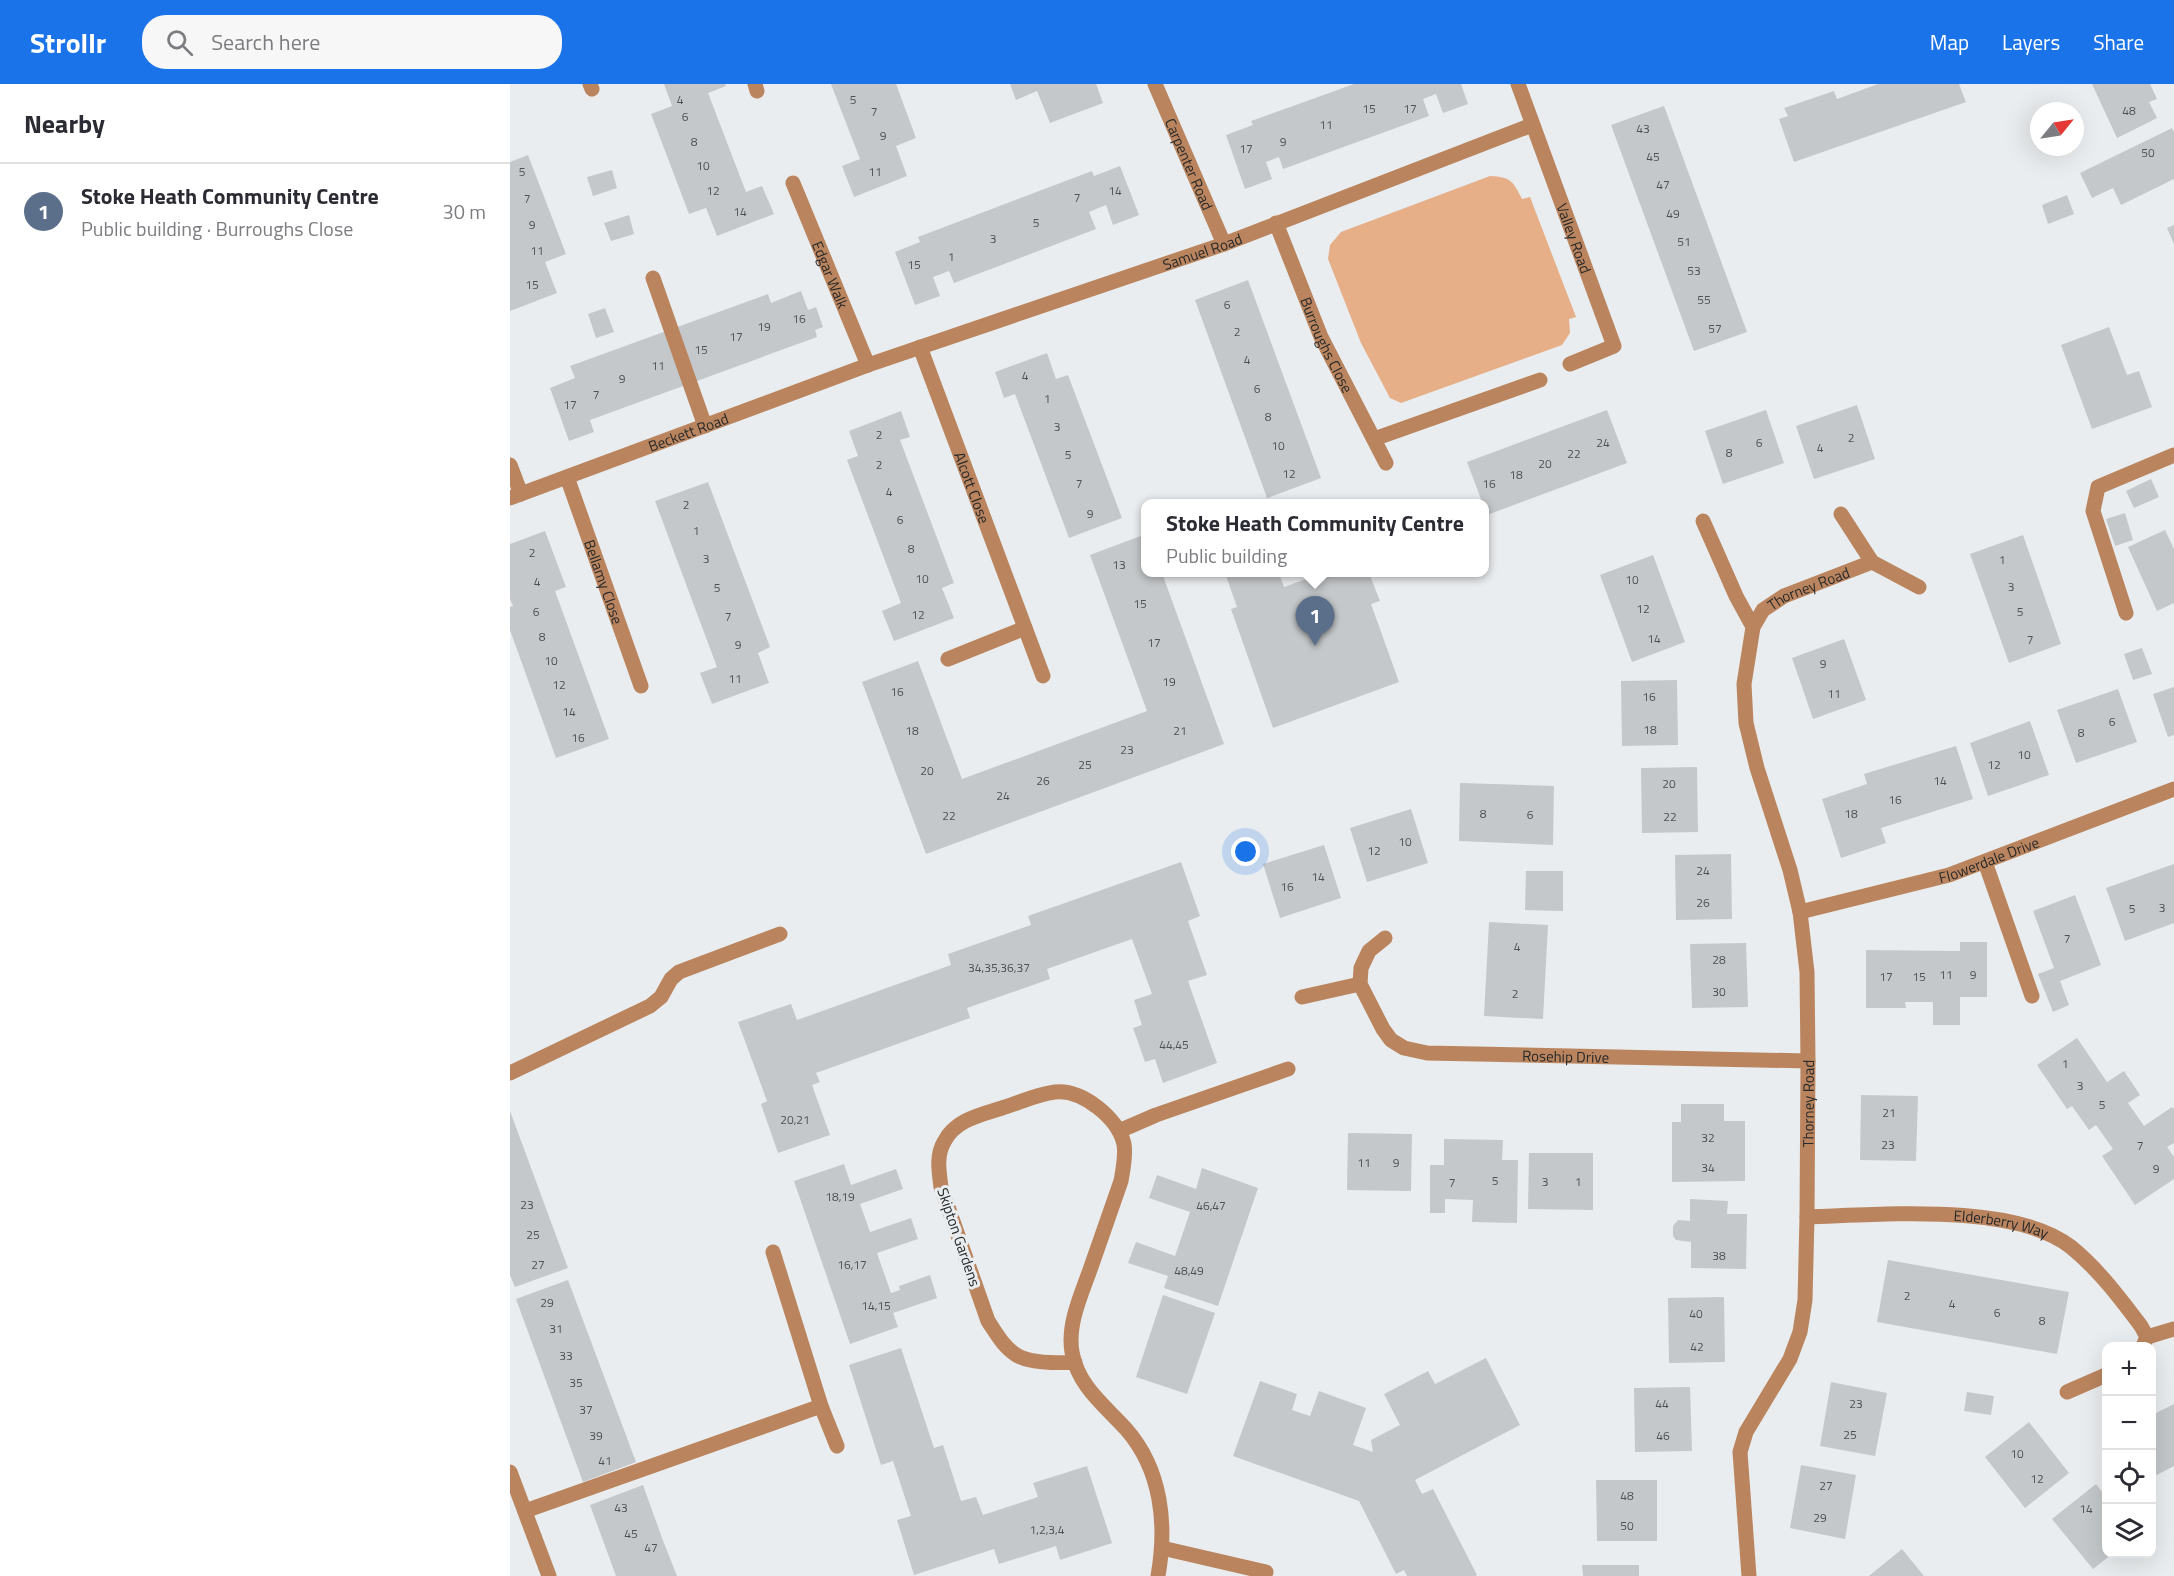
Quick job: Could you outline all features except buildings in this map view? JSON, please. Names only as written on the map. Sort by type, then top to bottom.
[{"type":"street","name":"Carpenter Road","points":[[1155,84],[1224,244]]},
{"type":"street","name":"Valley Road","points":[[1518,84],[1614,346],[1570,364]]},
{"type":"street","name":"Samuel Road","points":[[868,365],[1224,244],[1532,125]]},
{"type":"street","name":"Edgar Walk","points":[[793,183],[868,365]]},
{"type":"street","name":"Burroughs Close","points":[[1276,223],[1321,337],[1386,463]]},
{"type":"street","points":[[653,278],[705,426]]},
{"type":"street","name":"Alcott Close","points":[[920,347],[1043,676]]},
{"type":"street","name":"Beckett Road","points":[[515,496],[868,365]]},
{"type":"street","points":[[1374,439],[1540,380]]},
{"type":"street","points":[[2126,613],[2092,511],[2098,487],[2174,455]]},
{"type":"street","points":[[510,465],[515,496]]},
{"type":"street","name":"Bellamy Close","points":[[567,477],[641,686]]},
{"type":"street","points":[[1841,514],[1872,562],[1919,587]]},
{"type":"street","points":[[1703,521],[1753,627]]},
{"type":"street","name":"Thorney Road","points":[[1749,1576],[1740,1452],[1746,1432],[1790,1359],[1800,1332],[1804,1300],[1808,1217],[1808,1061],[1807,972],[1800,912],[1790,870],[1757,768],[1746,723],[1744,684],[1753,627],[1763,610],[1784,596],[1872,562]]},
{"type":"street","points":[[948,659],[1025,628]]},
{"type":"street","name":"Flowerdale Drive","points":[[1800,912],[1949,875],[2174,789]]},
{"type":"street","points":[[1985,862],[2032,996]]},
{"type":"street","points":[[510,1073],[650,1006],[661,997],[670,979],[679,972],[780,934]]},
{"type":"street","points":[[1302,997],[1360,984],[1361,968],[1369,951],[1385,938]]},
{"type":"street","name":"Rosehip Drive","points":[[1360,984],[1391,1040],[1404,1048],[1427,1053],[1808,1061]]},
{"type":"street","points":[[1158,1576],[1162,1548],[1162,1520],[1158,1489],[1145,1459],[1127,1431],[1095,1400],[1080,1376],[1071,1351],[1073,1320],[1121,1181],[1124,1144],[1119,1131],[1156,1115],[1288,1069]]},
{"type":"street","name":"Skipton Gardens","points":[[1075,1362],[1037,1361],[1016,1356],[1000,1340],[988,1321],[941,1187],[938,1164],[944,1142],[956,1127],[971,1118],[1057,1092],[1079,1097],[1097,1107],[1119,1131]]},
{"type":"street","name":"Elderberry Way","points":[[1808,1217],[1947,1214],[1992,1219],[2042,1230],[2070,1246],[2092,1266],[2141,1326],[2145,1342],[2174,1329]]},
{"type":"street","points":[[773,1252],[821,1406],[837,1446]]},
{"type":"street","points":[[2067,1392],[2102,1377]]},
{"type":"street","points":[[525,1511],[821,1406]]},
{"type":"street","points":[[510,1472],[549,1576]]},
{"type":"street","points":[[1162,1548],[1266,1572]]},
{"type":"shaded area","points":[[1490,176],[1503,177],[1511,181],[1522,199],[1530,197],[1576,317],[1569,319],[1570,333],[1562,345],[1401,403],[1390,398],[1361,343],[1328,259],[1330,245],[1341,232]]},
{"type":"place","name":"Stoke Heath Community Centre","points":[[1315,646]]}]
